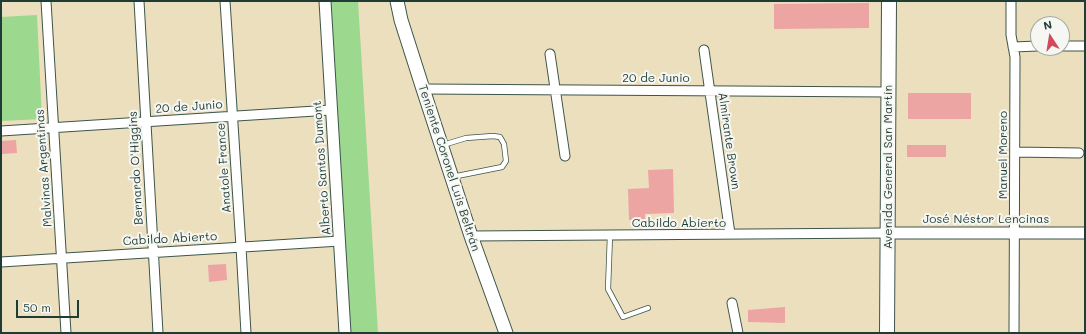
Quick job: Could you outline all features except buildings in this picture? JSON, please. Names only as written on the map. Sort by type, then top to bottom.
[{"type":"main road","name":"Teniente Coronel Luis Beltrán","points":[[397,1],[401,20],[471,236],[506,333]]},
{"type":"main road","name":"Avenida General San Martín","points":[[887,333],[889,1]]},
{"type":"street","name":"Malvinas Argentinas","points":[[46,1],[66,333]]},
{"type":"street","name":"Bernardo O'Higgins","points":[[139,1],[158,333]]},
{"type":"street","name":"Anatole France","points":[[225,1],[242,247],[246,333]]},
{"type":"street","name":"Alberto Santos Dumont","points":[[325,1],[345,333]]},
{"type":"street","name":"Manuel Moreno","points":[[1011,1],[1013,47],[1015,57],[1014,333]]},
{"type":"street","points":[[1013,47],[1030,46]]},
{"type":"street","points":[[1070,46],[1085,46]]},
{"type":"street","name":"Almirante Brown","points":[[704,50],[730,234]]},
{"type":"street","points":[[550,54],[565,156]]},
{"type":"street","name":"20 de Junio","points":[[423,89],[888,92]]},
{"type":"street","name":"20 de Junio","points":[[1,131],[331,110]]},
{"type":"street","points":[[1015,152],[1079,153]]},
{"type":"street","name":"José Néstor Lencinas","points":[[887,233],[1085,232]]},
{"type":"street","name":"Cabildo Abierto","points":[[471,236],[887,233]]},
{"type":"street","name":"Cabildo Abierto","points":[[1,262],[340,241]]},
{"type":"street","points":[[732,303],[738,333]]},
{"type":"lane","points":[[442,145],[466,138],[493,136],[500,137],[504,144],[506,161],[502,167],[452,177]]},
{"type":"lane","points":[[610,235],[608,289],[623,317],[648,308]]},
{"type":"green space","points":[[330,1],[358,1],[378,333],[350,333]]},
{"type":"green space","points":[[37,15],[42,119],[1,121],[1,17]]}]
